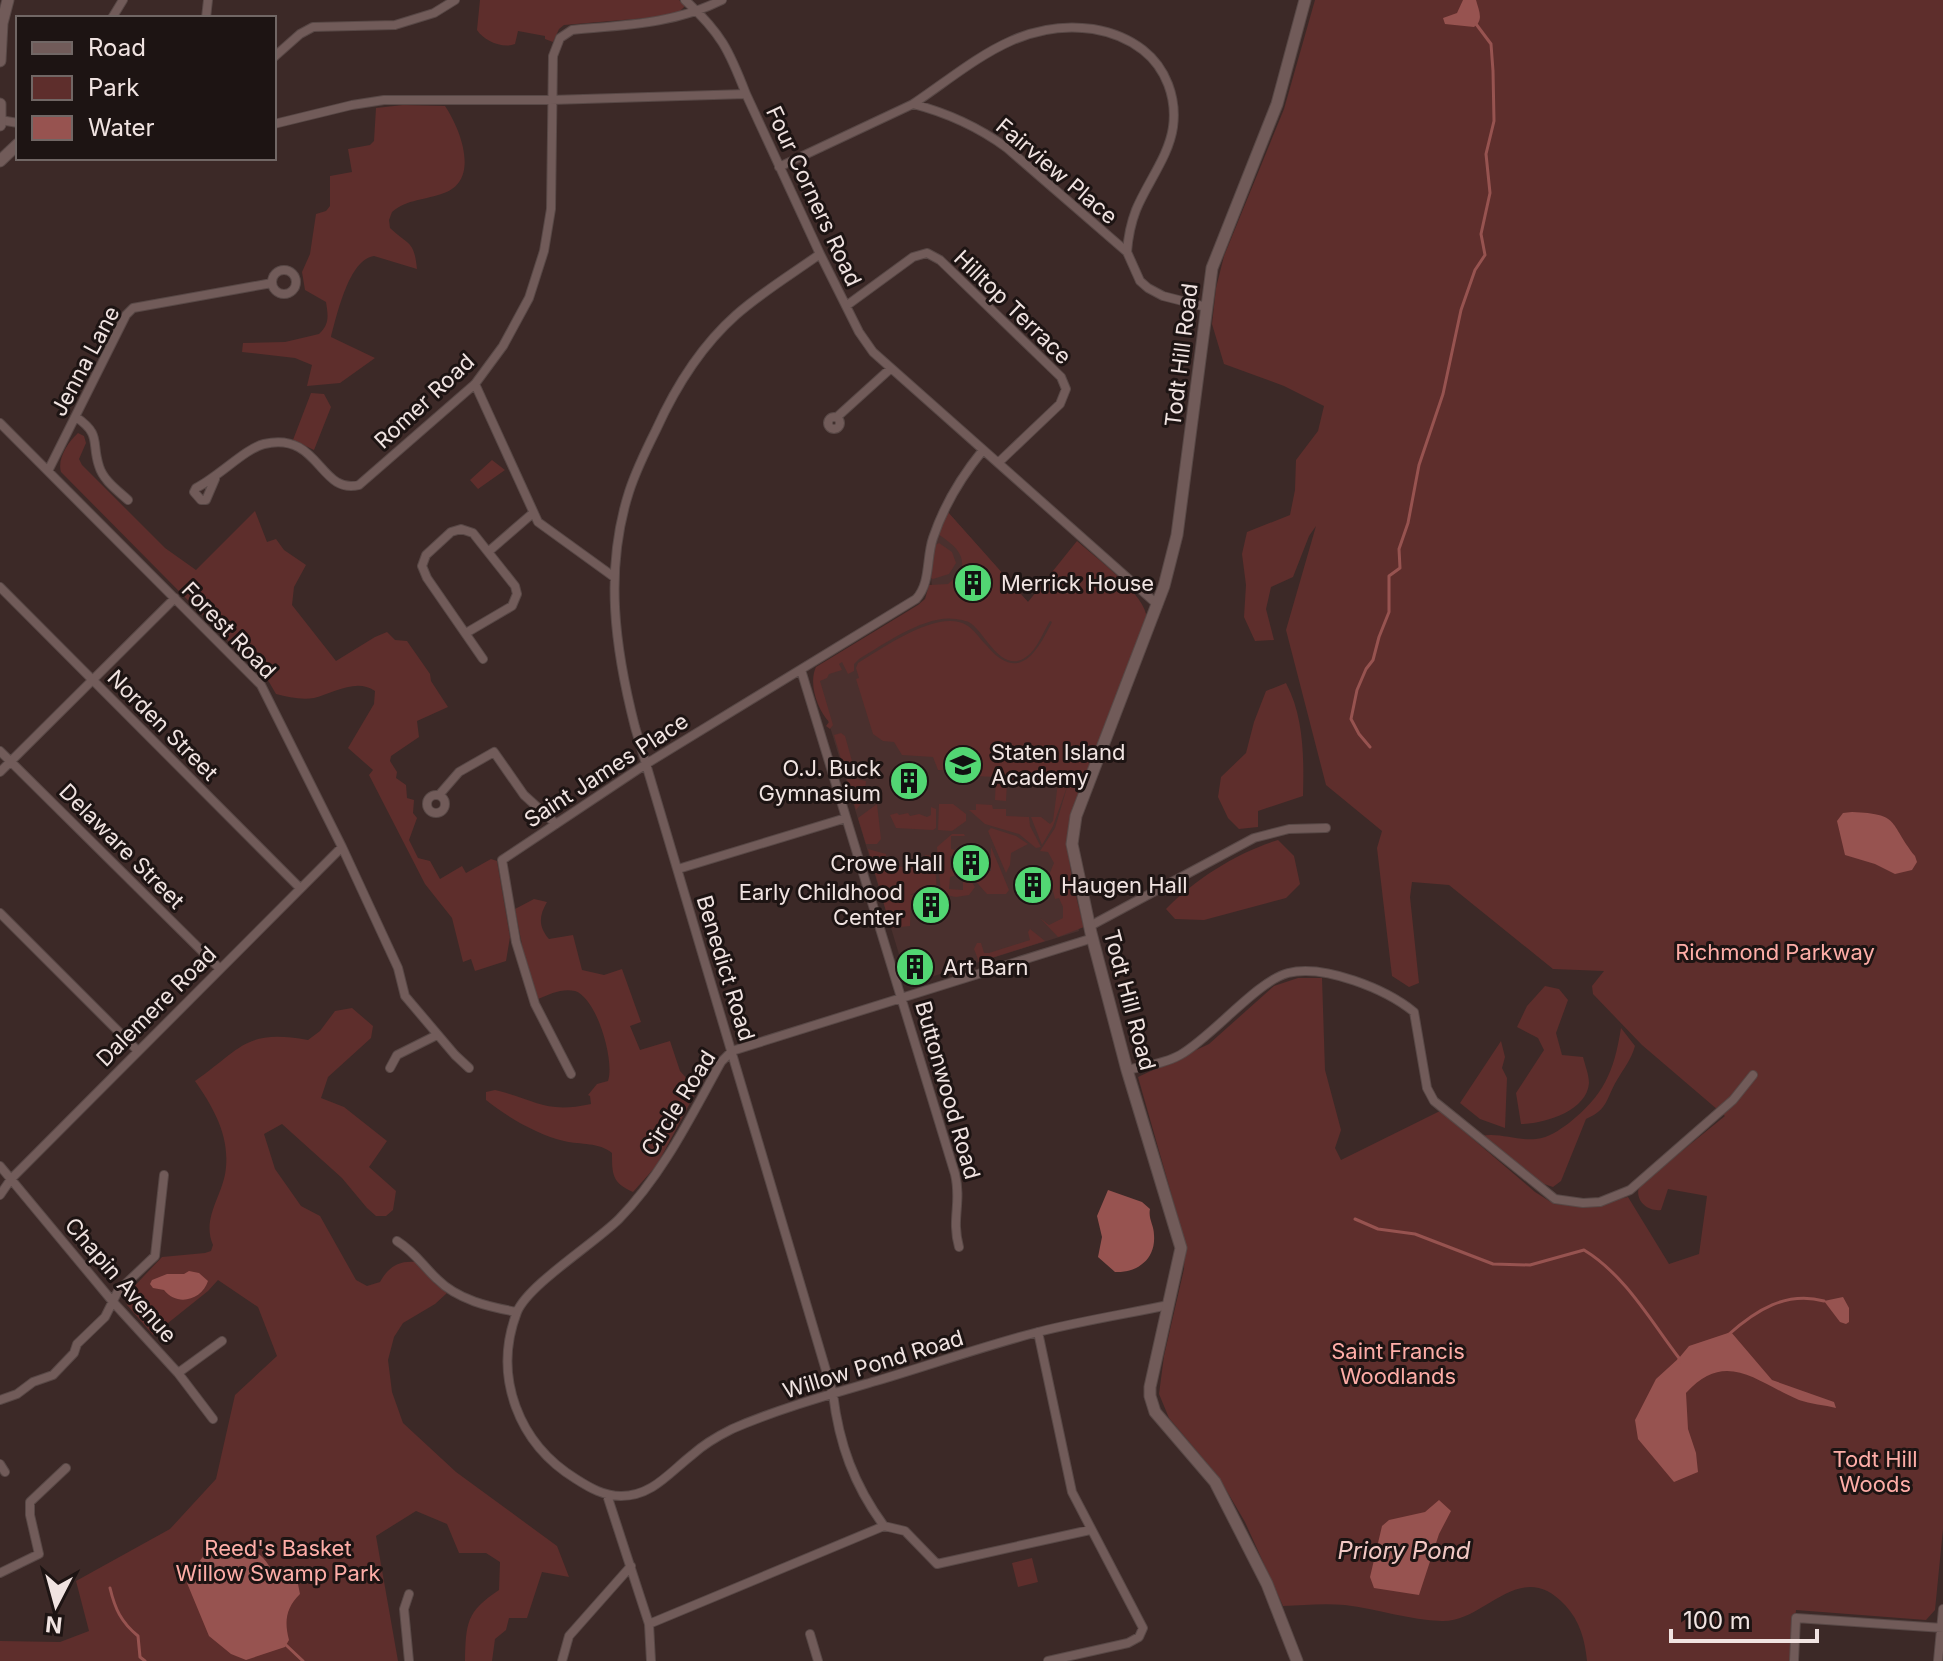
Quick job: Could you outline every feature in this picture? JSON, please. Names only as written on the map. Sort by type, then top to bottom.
[{"type":"street","points":[[0,61],[2,23],[8,0]]},
{"type":"street","points":[[276,55],[313,27],[395,25],[434,13],[455,0]]},
{"type":"street","points":[[685,0],[717,31],[746,94]]},
{"type":"street","points":[[698,12],[722,0]]},
{"type":"street","name":"Todt Hill Road","points":[[1297,1661],[1267,1584],[1215,1482],[1155,1412],[1151,1402],[1150,1387],[1181,1248],[1127,1070],[1072,844],[1076,816],[1158,605],[1177,535],[1206,307],[1217,253],[1277,104],[1305,0]]},
{"type":"street","name":"Romer Road","points":[[215,479],[254,447],[285,443],[314,457],[336,483],[350,487],[359,485],[475,384],[503,346],[529,298],[544,251],[551,209],[553,56],[564,33],[650,23],[698,12]]},
{"type":"street","points":[[779,167],[913,104],[1005,43],[1041,29],[1061,26],[1102,30],[1136,45],[1156,63],[1164,75],[1173,104],[1173,126],[1167,148],[1137,209],[1127,252]]},
{"type":"street","name":"Four Corners Road","points":[[276,124],[384,100],[551,100],[746,94],[820,254],[859,332],[873,352],[1158,605]]},
{"type":"street","points":[[0,104],[0,121]]},
{"type":"street","name":"Fairview Place","points":[[913,104],[961,119],[989,134],[1127,252],[1140,281],[1148,288],[1163,296],[1206,307]]},
{"type":"street","points":[[0,161],[16,146]]},
{"type":"street","name":"Hilltop Terrace","points":[[846,306],[913,257],[927,253],[940,260],[1061,377],[1066,389],[1060,404],[998,463]]},
{"type":"street","name":"Benedict Road","points":[[820,254],[736,315],[683,378],[660,419],[628,495],[614,577],[619,661],[646,764],[833,1394],[837,1425],[850,1469],[865,1499],[884,1526],[905,1531],[937,1564],[1090,1530]]},
{"type":"street","name":"Jenna Lane","points":[[48,471],[126,315],[133,308],[272,283]]},
{"type":"street","points":[[837,417],[890,369]]},
{"type":"street","points":[[475,384],[533,513],[547,530],[614,577]]},
{"type":"street","points":[[76,417],[95,438],[99,466],[107,480],[128,500]]},
{"type":"street","name":"Forest Road","points":[[0,423],[261,685],[342,847],[398,968],[405,996],[437,1035]]},
{"type":"street","name":"Saint James Place","points":[[571,1074],[535,1004],[516,942],[502,860],[646,764],[916,599],[922,592],[931,542],[945,507],[983,450]]},
{"type":"street","points":[[488,552],[533,513]]},
{"type":"street","points":[[466,633],[512,606],[517,597],[515,586],[473,533],[461,529],[451,532],[423,560],[424,572],[483,659]]},
{"type":"street","name":"Norden Street","points":[[0,587],[299,887]]},
{"type":"street","points":[[0,772],[175,598]]},
{"type":"street","name":"Buttonwood Road","points":[[801,670],[957,1183],[959,1200],[954,1223],[959,1247]]},
{"type":"street","name":"Delaware Street","points":[[0,751],[219,968]]},
{"type":"street","points":[[439,795],[459,772],[494,752],[524,795],[556,824]]},
{"type":"street","points":[[678,869],[846,818]]},
{"type":"street","name":"Circle Road","points":[[607,1495],[564,1472],[527,1433],[508,1381],[507,1358],[517,1312],[524,1299],[620,1218],[670,1154],[721,1062],[732,1051],[1091,932],[1254,838],[1289,829],[1326,828]]},
{"type":"street","name":"Dalemere Road","points":[[0,1195],[11,1179],[137,1050],[342,847]]},
{"type":"street","points":[[0,913],[137,1050]]},
{"type":"street","points":[[1127,1070],[1179,1056],[1273,981],[1288,973],[1345,978],[1402,1002],[1414,1012],[1427,1088],[1434,1101],[1555,1199],[1583,1203],[1612,1198],[1630,1190],[1733,1100],[1753,1075]]},
{"type":"street","points":[[390,1068],[397,1055],[437,1035],[469,1068]]},
{"type":"street","name":"Chapin Avenue","points":[[0,1166],[113,1302],[178,1373],[213,1419]]},
{"type":"street","points":[[0,1400],[53,1375],[74,1353],[77,1344],[105,1317],[118,1291],[155,1256],[164,1175]]},
{"type":"street","points":[[397,1241],[413,1251],[437,1279],[455,1292],[480,1304],[517,1312]]},
{"type":"street","name":"Willow Pond Road","points":[[607,1495],[628,1496],[645,1492],[715,1437],[833,1394],[1038,1332],[1169,1305]]},
{"type":"street","points":[[1038,1332],[1072,1492],[1143,1628],[1139,1637],[1128,1643],[1048,1661]]},
{"type":"street","points":[[178,1373],[222,1341]]},
{"type":"street","points":[[0,1573],[39,1554],[30,1502],[66,1468]]},
{"type":"street","points":[[607,1495],[649,1624],[651,1661]]},
{"type":"street","points":[[649,1624],[884,1526]]},
{"type":"street","points":[[562,1661],[569,1636],[631,1566]]},
{"type":"street","points":[[409,1594],[404,1609],[409,1661]]},
{"type":"street","points":[[1938,1661],[1943,1609]]},
{"type":"street","points":[[1794,1661],[1796,1618],[1942,1628]]},
{"type":"street","points":[[810,1634],[818,1661]]},
{"type":"shaded area","name":"Staten Island Academy","points":[[947,511],[1028,602],[1088,555],[1064,833],[1079,931],[908,984],[817,684],[821,670],[925,609],[932,586],[934,546]]},
{"type":"green space","points":[[480,0],[679,0],[685,6],[669,16],[564,25],[553,42],[545,36],[518,31],[515,44],[500,45],[489,41],[477,30]]},
{"type":"green space","points":[[1315,0],[1943,0],[1943,1529],[1935,1610],[1926,1620],[1796,1610],[1791,1661],[1587,1661],[1581,1631],[1570,1611],[1549,1592],[1533,1587],[1503,1595],[1458,1619],[1442,1621],[1345,1605],[1283,1606],[1245,1522],[1218,1476],[1169,1418],[1159,1394],[1164,1356],[1184,1269],[1185,1242],[1138,1077],[1209,1044],[1274,986],[1298,978],[1322,978],[1325,1070],[1341,1130],[1335,1148],[1341,1160],[1440,1111],[1535,1192],[1554,1204],[1587,1206],[1628,1197],[1669,1264],[1699,1254],[1707,1196],[1668,1189],[1661,1210],[1656,1210],[1643,1204],[1638,1190],[1640,1185],[1725,1116],[1642,1045],[1593,994],[1592,986],[1604,971],[1553,969],[1449,885],[1412,882],[1410,897],[1419,983],[1409,987],[1392,976],[1377,848],[1382,831],[1326,785],[1286,630],[1316,526],[1293,577],[1271,587],[1266,609],[1274,640],[1255,641],[1244,617],[1246,585],[1242,554],[1247,532],[1290,515],[1296,460],[1318,431],[1324,406],[1284,386],[1224,364],[1212,324],[1216,288],[1224,256],[1284,109]]},
{"type":"green space","points":[[445,106],[461,140],[465,166],[462,177],[444,193],[410,202],[392,212],[390,228],[412,248],[417,269],[374,256],[365,259],[351,277],[331,337],[375,358],[340,383],[307,386],[312,365],[295,358],[242,352],[243,343],[285,342],[319,334],[325,327],[328,315],[326,302],[305,290],[302,272],[310,254],[316,214],[330,206],[330,176],[352,172],[348,149],[370,145],[374,141],[376,108]]},
{"type":"green space","points":[[311,393],[324,394],[331,407],[314,450],[293,440]]},
{"type":"green space","points":[[78,433],[84,436],[86,443],[79,459],[82,465],[165,548],[196,570],[255,511],[267,542],[276,539],[284,550],[306,565],[294,587],[292,605],[336,661],[387,632],[395,640],[407,641],[448,707],[417,721],[419,737],[391,756],[396,778],[406,785],[407,798],[414,800],[413,813],[417,818],[409,840],[418,858],[430,861],[440,879],[462,866],[466,873],[491,859],[497,861],[510,937],[506,961],[475,971],[471,959],[463,962],[452,918],[425,884],[369,775],[373,770],[348,748],[374,704],[375,691],[353,686],[309,699],[276,694],[269,682],[61,472],[64,451]]},
{"type":"green space","points":[[492,460],[505,470],[478,489],[470,480]]},
{"type":"green space","points":[[947,511],[1028,602],[1077,541],[1130,588],[1145,609],[1147,619],[1069,823],[1070,862],[1084,927],[1058,937],[1040,918],[1049,925],[1063,918],[1063,907],[1059,898],[1055,899],[1049,875],[1054,863],[1048,852],[1040,851],[1055,828],[1068,784],[1053,826],[1042,845],[1031,817],[1041,817],[1050,824],[1053,821],[1058,783],[1007,781],[1006,801],[995,800],[996,777],[974,776],[974,768],[965,771],[938,770],[933,757],[902,755],[894,742],[883,741],[873,734],[856,679],[859,678],[858,663],[907,634],[934,623],[947,621],[964,624],[998,657],[1009,662],[1018,663],[1033,653],[1052,622],[1026,657],[1010,661],[996,652],[970,623],[956,619],[932,621],[906,632],[859,659],[854,664],[854,671],[848,674],[842,662],[839,664],[842,670],[820,681],[833,725],[830,729],[826,726],[829,722],[815,696],[813,681],[816,667],[918,605],[925,599],[929,585],[948,584],[959,574],[965,580],[957,591],[969,600],[977,591],[983,595],[988,587],[971,573],[967,578],[960,573],[960,555],[938,534]]},
{"type":"green space","points":[[939,543],[952,552],[956,563],[949,574],[933,579],[934,546]]},
{"type":"green space","points":[[1286,683],[1300,724],[1303,796],[1258,811],[1258,827],[1239,829],[1228,818],[1218,797],[1221,777],[1246,753],[1266,691]]},
{"type":"green space","points":[[841,733],[845,736],[857,779],[866,781],[864,800],[856,810],[834,735]]},
{"type":"green space","points":[[877,804],[881,839],[877,844],[866,844],[858,818]]},
{"type":"green space","points":[[939,804],[953,804],[966,814],[966,821],[952,831],[938,830]]},
{"type":"green space","points":[[976,804],[1006,809],[1006,816],[1029,817],[1030,826],[1041,847],[1036,848],[1019,834],[985,824],[969,810],[976,810]]},
{"type":"green space","points":[[931,807],[936,809],[936,828],[933,830],[896,828],[890,815],[908,813],[910,816],[919,814],[927,817],[931,815]]},
{"type":"green space","points":[[991,828],[1016,836],[1028,844],[1011,853],[1006,873],[988,831]]},
{"type":"green space","points":[[952,834],[965,836],[951,836],[951,849],[955,850],[955,856],[950,856],[950,869],[954,870],[954,876],[950,877],[949,889],[963,890],[963,878],[969,878],[975,887],[969,895],[956,897],[941,894],[937,847]]},
{"type":"green space","points":[[1278,840],[1294,856],[1300,884],[1286,898],[1204,920],[1175,919],[1166,909],[1190,887],[1218,868]]},
{"type":"green space","points":[[991,847],[1009,890],[1006,894],[987,894],[971,876],[972,871],[991,871]]},
{"type":"green space","points":[[868,849],[886,854],[886,866],[924,868],[925,855],[934,856],[937,890],[920,890],[910,895],[931,892],[931,901],[911,902],[910,926],[891,928]]},
{"type":"green space","points":[[534,899],[547,902],[541,921],[549,939],[573,935],[582,970],[604,975],[622,969],[641,1022],[630,1026],[640,1050],[670,1041],[680,1071],[697,1090],[657,1165],[633,1192],[617,1181],[612,1153],[607,1149],[564,1141],[533,1130],[486,1100],[486,1092],[495,1090],[551,1107],[575,1107],[591,1104],[588,1095],[597,1084],[608,1081],[609,1059],[602,1031],[583,996],[565,990],[538,999],[523,950],[515,909]]},
{"type":"green space","points":[[1030,929],[1045,941],[979,962],[974,949],[977,943],[981,943],[984,953],[989,953],[1030,940]]},
{"type":"green space","points":[[1545,986],[1559,989],[1568,1000],[1556,1033],[1562,1055],[1583,1057],[1589,1083],[1581,1101],[1573,1108],[1541,1122],[1521,1124],[1516,1093],[1544,1050],[1538,1038],[1517,1027],[1527,1006]]},
{"type":"green space","name":"Reed's Basket Willow Swamp Park","points":[[352,1008],[373,1026],[371,1038],[328,1077],[321,1098],[344,1107],[387,1141],[369,1167],[396,1191],[393,1210],[386,1216],[376,1216],[342,1178],[282,1124],[264,1134],[275,1169],[301,1206],[320,1216],[356,1280],[367,1286],[380,1282],[395,1265],[418,1262],[433,1282],[447,1293],[403,1323],[394,1337],[388,1360],[392,1392],[403,1423],[456,1472],[557,1546],[569,1577],[542,1572],[527,1618],[509,1618],[506,1630],[495,1639],[492,1661],[465,1661],[467,1628],[474,1612],[499,1590],[500,1562],[486,1553],[459,1553],[447,1524],[416,1511],[376,1536],[398,1661],[0,1661],[0,1641],[60,1642],[89,1631],[76,1581],[170,1529],[216,1479],[235,1395],[277,1356],[258,1307],[218,1280],[153,1335],[127,1305],[125,1296],[162,1257],[205,1253],[211,1251],[213,1245],[211,1215],[226,1167],[225,1143],[218,1121],[195,1081],[246,1044],[270,1037],[308,1040],[320,1031],[335,1011]]},
{"type":"green space","points":[[1621,1028],[1635,1046],[1603,1107],[1586,1119],[1561,1181],[1553,1187],[1541,1183],[1481,1136],[1541,1138],[1569,1123],[1591,1103],[1606,1082]]},
{"type":"green space","points":[[1501,1041],[1505,1057],[1502,1068],[1507,1078],[1505,1128],[1480,1119],[1460,1103]]},
{"type":"green space","points":[[1032,1558],[1038,1582],[1018,1587],[1012,1563]]},
{"type":"water","points":[[1463,0],[1476,0],[1480,15],[1477,24],[1474,27],[1445,24],[1443,18],[1457,13]]},
{"type":"water","points":[[1843,813],[1879,815],[1892,822],[1915,856],[1917,862],[1912,870],[1895,874],[1845,855],[1837,821]]},
{"type":"water","points":[[1108,1190],[1142,1202],[1150,1209],[1154,1235],[1152,1251],[1143,1263],[1123,1272],[1115,1272],[1098,1257],[1102,1237],[1097,1216]]},
{"type":"water","points":[[199,1273],[208,1281],[200,1293],[189,1299],[176,1298],[150,1284],[152,1280],[167,1274]]},
{"type":"water","points":[[1843,1297],[1849,1308],[1849,1322],[1846,1324],[1840,1322],[1824,1301]]},
{"type":"water","points":[[1731,1332],[1772,1380],[1834,1402],[1836,1408],[1799,1400],[1742,1373],[1715,1373],[1686,1393],[1688,1429],[1698,1472],[1674,1482],[1638,1439],[1635,1420],[1656,1379],[1689,1346]]},
{"type":"water","name":"Priory Pond","points":[[1439,1500],[1451,1511],[1439,1534],[1419,1595],[1374,1588],[1370,1577],[1382,1526],[1389,1520],[1425,1512]]},
{"type":"water","points":[[227,1544],[258,1553],[268,1563],[276,1579],[287,1578],[298,1584],[300,1594],[287,1615],[289,1640],[285,1647],[246,1660],[231,1654],[209,1636],[187,1583],[189,1574],[210,1548]]},
{"type":"waterway","points":[[1370,747],[1351,719],[1357,690],[1373,660],[1389,612],[1389,576],[1400,568],[1399,549],[1408,523],[1419,465],[1443,394],[1461,310],[1475,270],[1485,255],[1481,234],[1490,193],[1486,154],[1494,121],[1493,71],[1491,44],[1476,24]]},
{"type":"waterway","points":[[1355,1219],[1378,1229],[1415,1234],[1493,1264],[1530,1265],[1584,1250],[1624,1285],[1679,1362]]},
{"type":"waterway","points":[[1728,1335],[1772,1305],[1797,1299],[1824,1301]]},
{"type":"waterway","points":[[110,1588],[120,1615],[138,1636],[140,1657],[145,1661]]},
{"type":"waterway","points":[[286,1645],[303,1661]]},
{"type":"place","name":"Merrick House","points":[[973,583]]},
{"type":"place","name":"Staten Island Academy","points":[[963,765]]},
{"type":"place","name":"O.J. Buck Gymnasium","points":[[909,781]]},
{"type":"place","name":"Crowe Hall","points":[[971,863]]},
{"type":"place","name":"Haugen Hall","points":[[1033,885]]},
{"type":"place","name":"Early Childhood Center","points":[[931,905]]},
{"type":"place","name":"Art Barn","points":[[915,967]]},
{"type":"park label","name":"Richmond Parkway","points":[[1775,952]]},
{"type":"park label","name":"Saint Francis Woodlands","points":[[1398,1364]]},
{"type":"park label","name":"Todt Hill Woods","points":[[1875,1472]]}]
